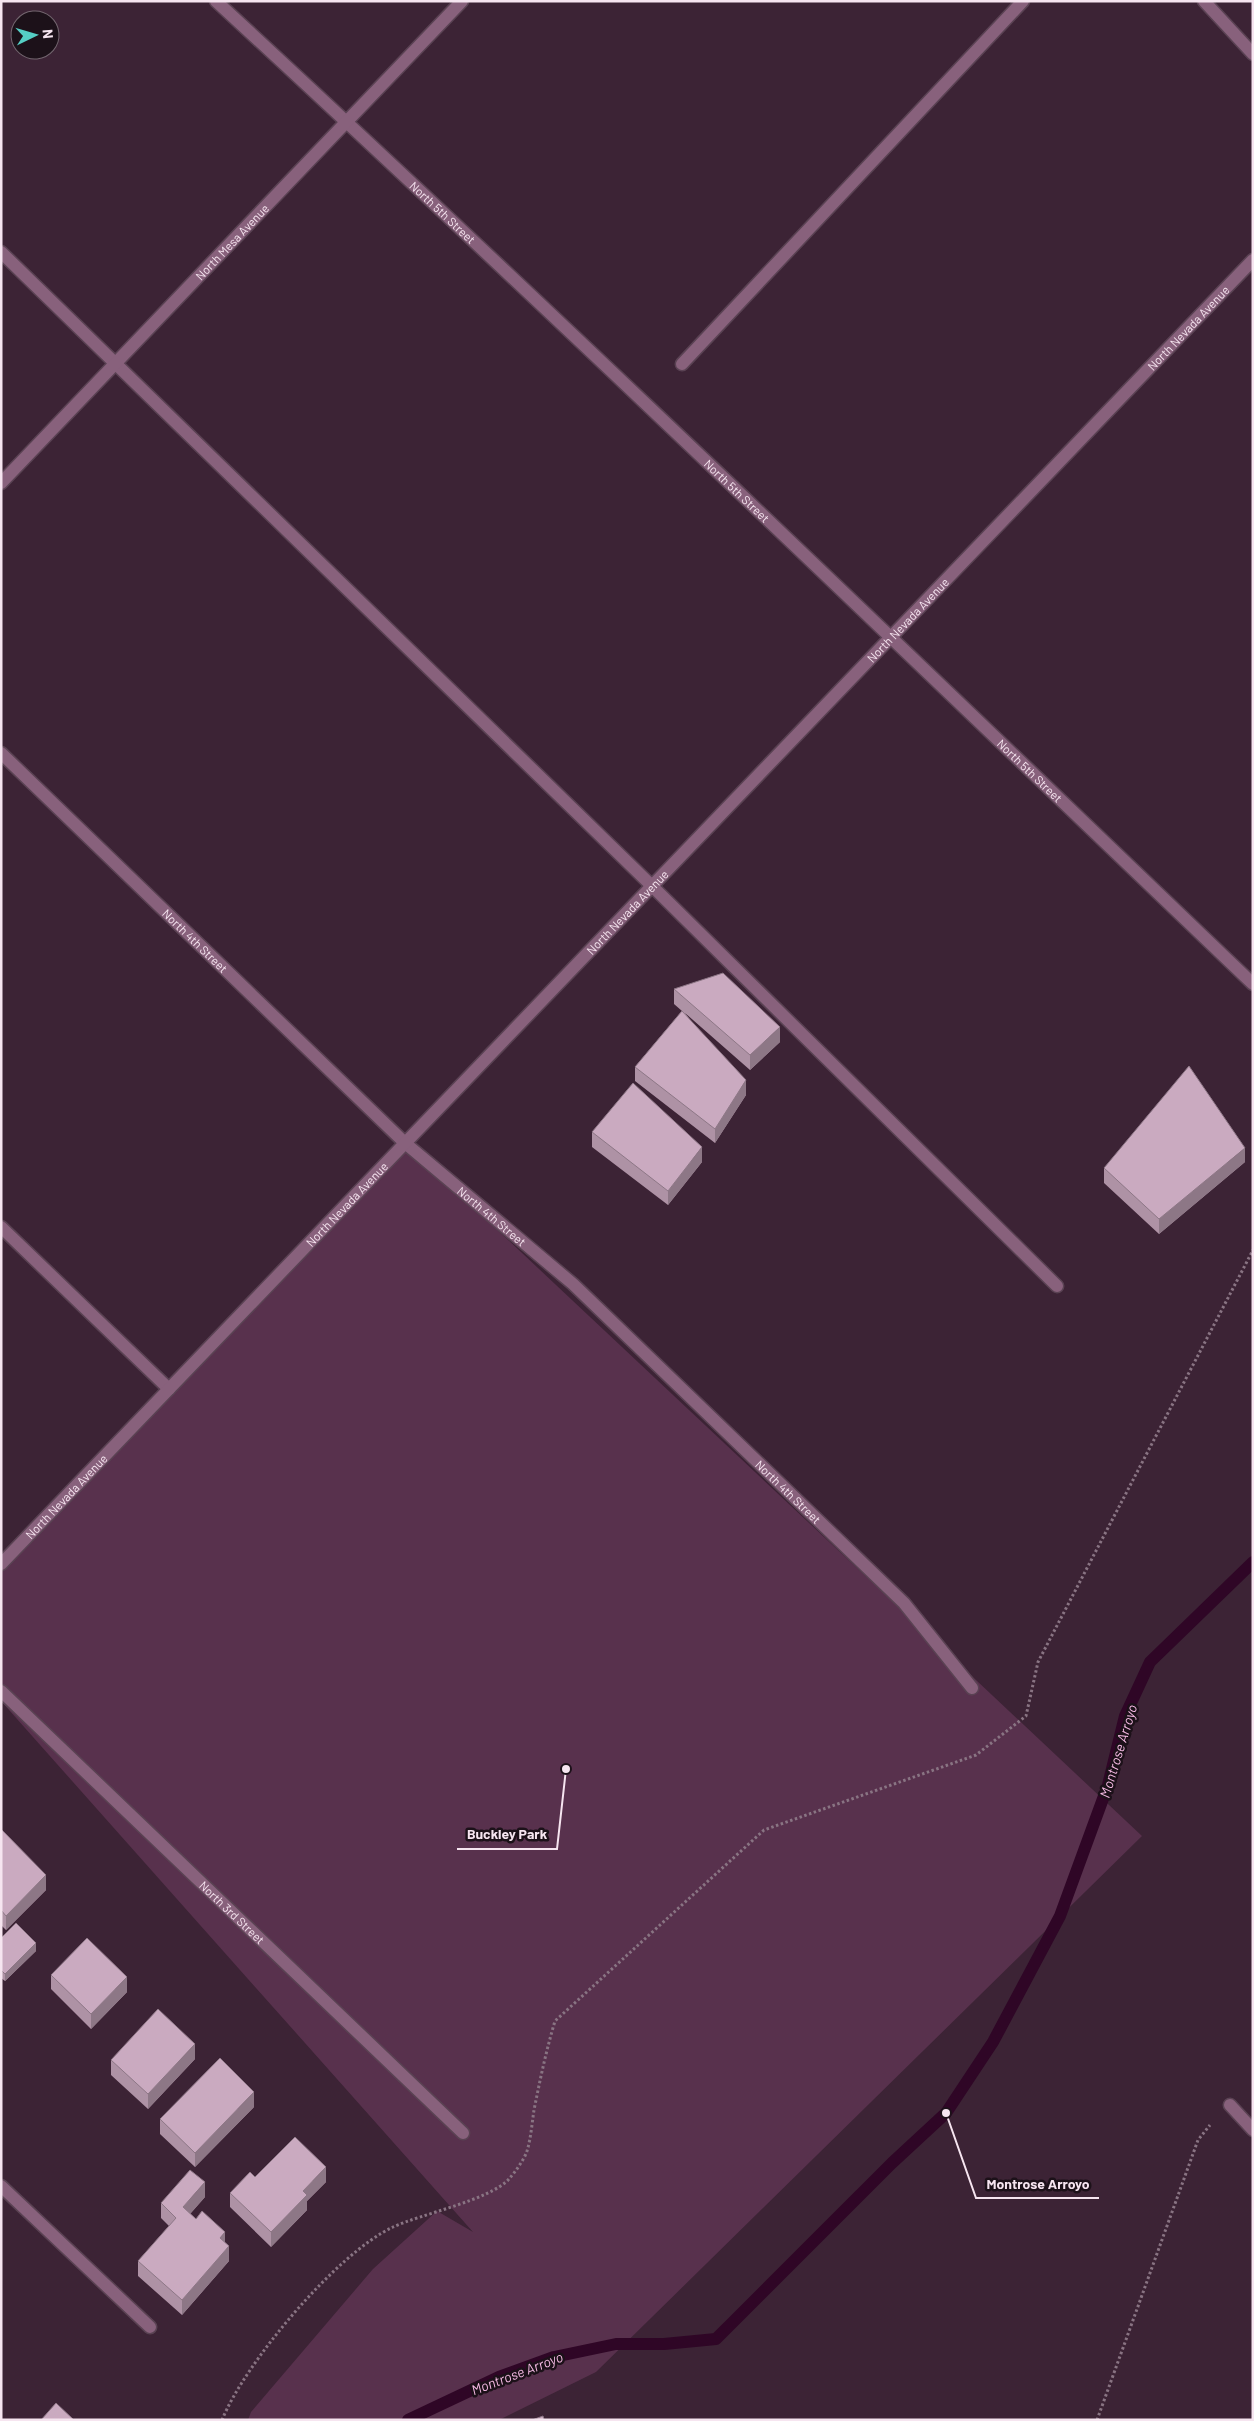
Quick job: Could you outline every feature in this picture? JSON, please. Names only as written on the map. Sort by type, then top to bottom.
[{"type":"street","name":"North 5th Street","points":[[216,1],[891,637],[1253,984]]},
{"type":"street","name":"North Mesa Avenue","points":[[1,483],[462,1]]},
{"type":"street","points":[[682,364],[1023,1]]},
{"type":"street","points":[[1204,1],[1253,54]]},
{"type":"street","points":[[1,252],[652,886],[1057,1286]]},
{"type":"street","name":"North Nevada Avenue","points":[[1,1564],[1253,260]]},
{"type":"street","name":"North 4th Street","points":[[1,754],[405,1143],[580,1291],[904,1603],[972,1688]]},
{"type":"street","points":[[1,1227],[169,1389]]},
{"type":"street","name":"North 3rd Street","points":[[1,1691],[463,2133]]},
{"type":"street","points":[[1230,2105],[1253,2130]]},
{"type":"street","points":[[1,2186],[150,2327]]},
{"type":"path","points":[[222,2420],[229,2402],[265,2350],[316,2290],[360,2247],[393,2227],[480,2196],[508,2181],[527,2152],[545,2053],[555,2021],[764,1830],[976,1756],[1026,1716],[1038,1662],[1253,1250]]},
{"type":"path","points":[[1097,2420],[1198,2140],[1201,2134],[1230,2105]]},
{"type":"shaded area","points":[[405,1143],[1142,1836],[596,2372],[499,2420],[248,2420],[251,2412],[373,2269],[437,2211],[473,2232],[1,1701],[1,1564]]},
{"type":"building","points":[[723,973],[780,1027],[750,1055],[674,989]]},
{"type":"building","points":[[682,1011],[746,1080],[715,1129],[635,1067]]},
{"type":"building","points":[[1189,1066],[1245,1148],[1159,1219],[1104,1168]]},
{"type":"building","points":[[633,1083],[702,1147],[668,1191],[592,1132]]},
{"type":"building","points":[[1,1829],[46,1875],[6,1916],[1,1910]]},
{"type":"building","points":[[16,1923],[36,1943],[5,1974],[1,1970],[1,1938]]},
{"type":"building","points":[[87,1938],[127,1977],[91,2014],[51,1975]]},
{"type":"building","points":[[158,2009],[195,2044],[148,2094],[111,2060]]},
{"type":"building","points":[[220,2058],[254,2092],[195,2153],[160,2119]]},
{"type":"building","points":[[295,2137],[326,2167],[303,2191],[307,2195],[271,2232],[230,2193],[250,2172],[255,2177]]},
{"type":"building","points":[[190,2170],[205,2182],[183,2207],[196,2219],[202,2211],[225,2232],[220,2238],[229,2246],[182,2300],[138,2261],[176,2218],[161,2203]]},
{"type":"building","points":[[56,2403],[74,2420],[41,2420]]},
{"type":"building","points":[[543,2416],[544,2420],[532,2420]]},
{"type":"waterway","name":"Montrose Arroyo","points":[[408,2420],[499,2377],[554,2357],[616,2344],[664,2344],[716,2339],[892,2163],[946,2113],[993,2042],[1060,1916],[1108,1785],[1125,1716],[1150,1662],[1253,1562]]},
{"type":"place","name":"Buckley Park","points":[[566,1769]]},
{"type":"place","name":"Montrose Arroyo","points":[[946,2113]]}]
